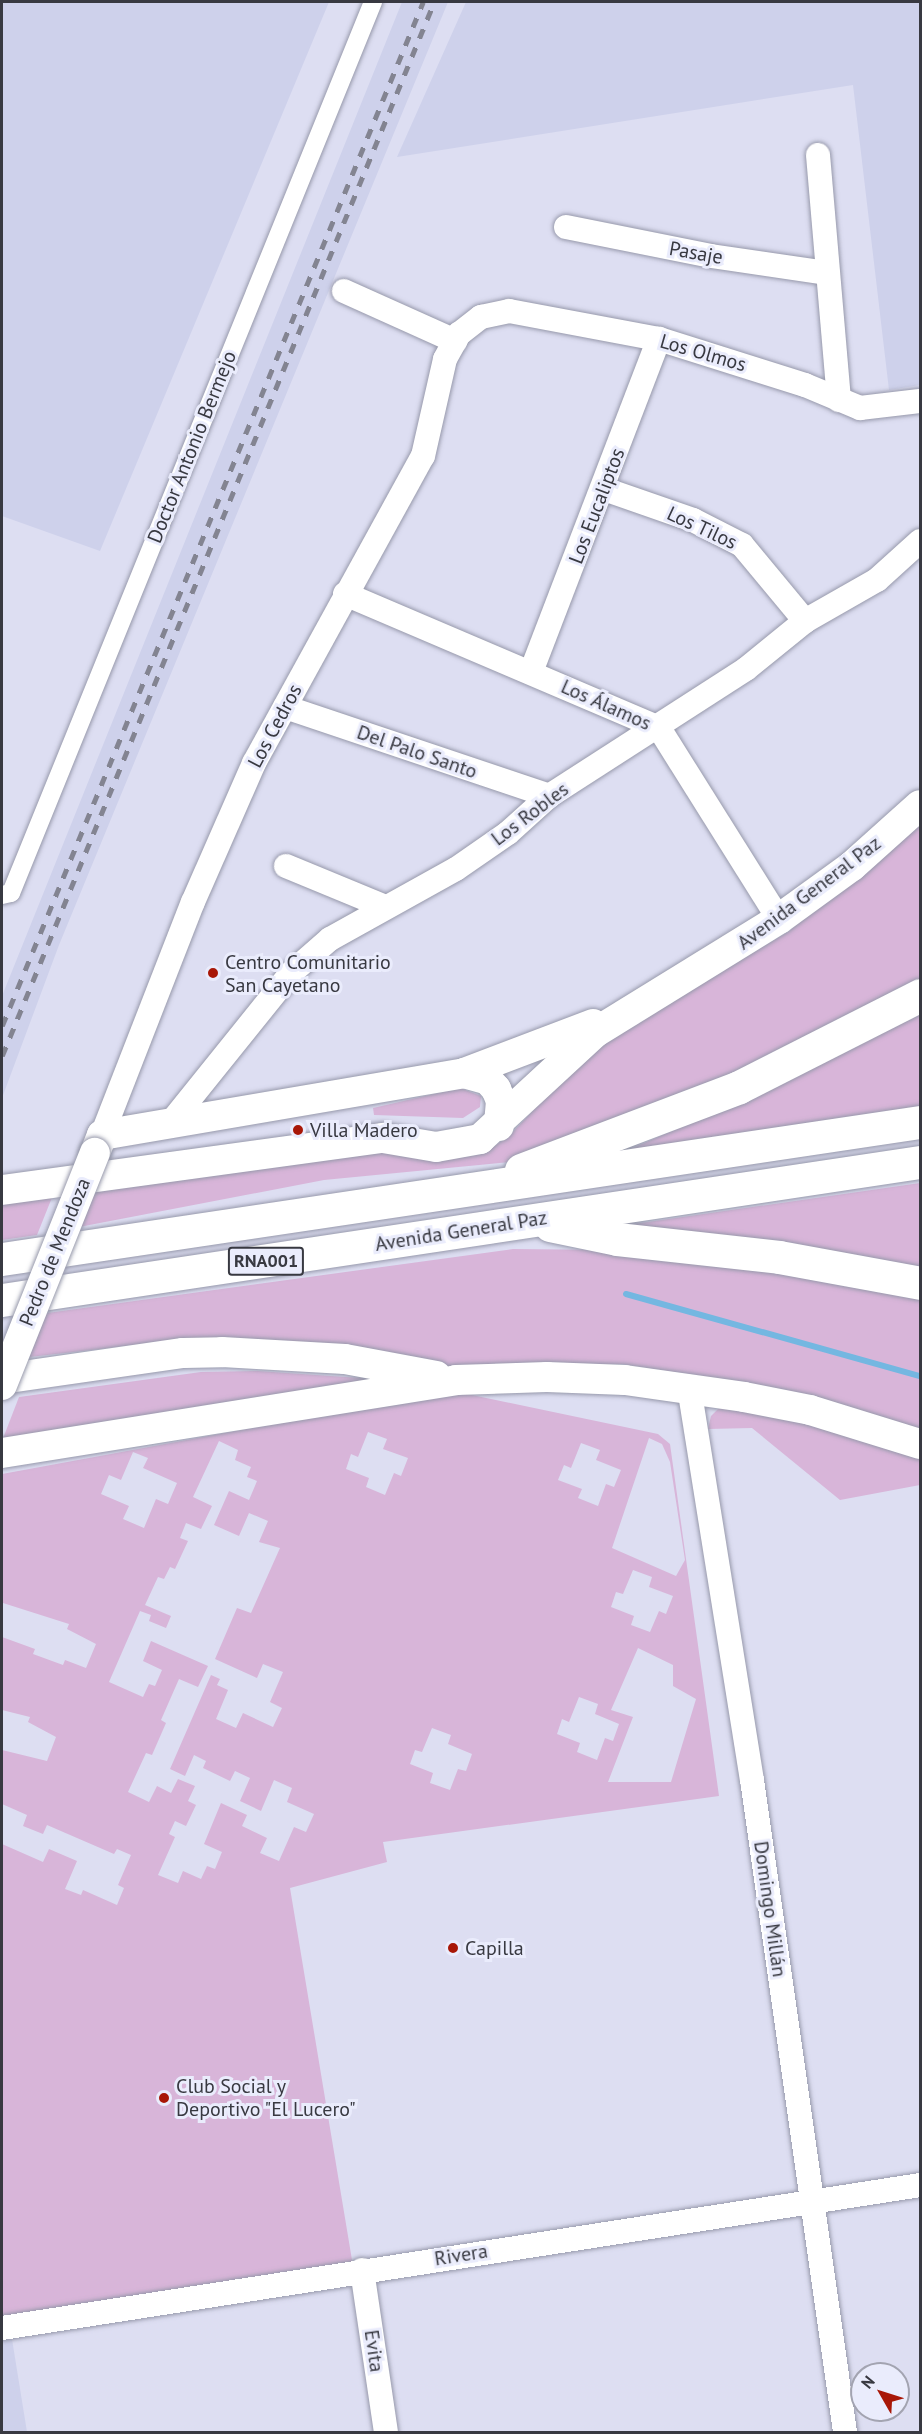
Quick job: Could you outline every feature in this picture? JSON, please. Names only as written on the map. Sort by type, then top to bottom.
[{"type":"highway","points":[[468,1191],[739,1087],[921,995]]},
{"type":"highway","name":"Avenida General Paz","points":[[2,1259],[921,1122]]},
{"type":"highway","name":"Avenida General Paz","points":[[2,1300],[921,1162]]},
{"type":"highway","points":[[531,1221],[616,1239],[779,1257],[921,1283]]},
{"type":"street","name":"Doctor Antonio Bermejo","points":[[6,894],[373,2]]},
{"type":"street","points":[[818,155],[839,400]]},
{"type":"street","name":"Pasaje","points":[[566,227],[711,256],[828,273]]},
{"type":"street","points":[[344,291],[455,341]]},
{"type":"street","name":"Los Olmos","points":[[481,317],[509,311],[659,339],[794,382],[860,408],[921,401]]},
{"type":"street","name":"Los Cedros","points":[[99,1144],[197,891],[254,763],[423,456],[445,360],[455,341],[481,317]]},
{"type":"street","name":"Los Eucaliptos","points":[[531,672],[604,489],[659,339]]},
{"type":"street","name":"Los Tilos","points":[[604,489],[693,520],[742,545],[806,621]]},
{"type":"street","name":"Los Robles","points":[[172,1121],[291,973],[330,939],[383,906],[456,869],[508,833],[549,796],[659,728],[746,669],[806,621],[877,580],[921,541]]},
{"type":"street","name":"Los Álamos","points":[[345,594],[659,728],[779,919]]},
{"type":"street","name":"Del Palo Santo","points":[[285,707],[549,796]]},
{"type":"street","name":"Avenida General Paz","points":[[2,1190],[382,1138],[436,1147],[457,1146],[480,1139],[499,1126],[571,1052],[630,1010],[779,919],[852,866],[921,805]]},
{"type":"street","points":[[286,866],[383,906]]},
{"type":"street","name":"Avenida General Paz","points":[[99,1144],[172,1121],[464,1073],[630,1010]]},
{"type":"street","points":[[464,1073],[482,1077],[496,1089],[502,1107],[499,1126]]},
{"type":"street","name":"Pedro de Mendoza","points":[[2,1385],[99,1144]]},
{"type":"street","points":[[2,1379],[183,1353],[222,1352],[345,1359],[456,1380]]},
{"type":"street","points":[[2,1453],[456,1380],[547,1377],[689,1387],[810,1410],[921,1444]]},
{"type":"street","name":"Domingo Millán","points":[[689,1387],[752,1780],[845,2433]]},
{"type":"street","name":"Rivera","points":[[2,2328],[362,2270],[921,2185]]},
{"type":"street","name":"Evita","points":[[362,2270],[386,2433]]},
{"type":"shaded area","points":[[2,2],[329,2],[100,551],[2,516]]},
{"type":"shaded area","points":[[402,2],[448,2],[59,945],[2,1098],[2,996]]},
{"type":"shaded area","points":[[466,2],[920,2],[920,385],[889,390],[853,85],[397,157]]},
{"type":"shaded area","points":[[920,823],[920,982],[730,1079],[519,1161],[324,1180],[79,1227],[98,1184],[382,1150],[439,1161],[483,1154],[509,1136],[580,1061],[636,1021],[788,932]]},
{"type":"shaded area","points":[[920,1010],[920,1110],[610,1158],[743,1100]]},
{"type":"shaded area","points":[[460,1088],[481,1096],[480,1107],[463,1118],[374,1115],[373,1108]]},
{"type":"shaded area","points":[[920,1183],[920,1271],[620,1226]]},
{"type":"shaded area","points":[[55,1190],[37,1235],[2,1240],[2,1198]]},
{"type":"shaded area","points":[[513,1249],[612,1250],[920,1290],[920,1429],[692,1375],[622,1364],[457,1368],[349,1347],[179,1340],[21,1358],[40,1314]]},
{"type":"shaded area","points":[[258,1371],[375,1379],[2,1441],[19,1397],[201,1372]]},
{"type":"shaded area","points":[[453,1391],[658,1434],[670,1444],[719,1796],[383,1842],[387,1862],[290,1888],[353,2266],[2,2320],[2,1844],[43,1862],[49,1849],[77,1861],[65,1889],[81,1895],[83,1890],[117,1905],[124,1888],[118,1885],[131,1855],[117,1849],[114,1854],[47,1825],[43,1834],[23,1826],[27,1815],[2,1804],[2,1750],[47,1761],[56,1737],[28,1722],[30,1717],[2,1710],[2,1637],[35,1649],[33,1654],[63,1665],[65,1660],[86,1668],[96,1644],[67,1629],[69,1624],[3,1603],[2,1474]],"holes":[[[368,1432],[387,1439],[383,1449],[408,1458],[401,1476],[394,1473],[385,1495],[366,1487],[369,1478],[346,1469],[351,1454],[358,1457]],[[649,1438],[662,1444],[670,1462],[685,1560],[676,1576],[612,1548]],[[219,1441],[238,1450],[235,1460],[251,1467],[247,1477],[257,1481],[249,1500],[229,1491],[214,1525],[239,1536],[249,1513],[268,1521],[259,1542],[280,1548],[251,1613],[237,1608],[215,1659],[257,1678],[263,1664],[283,1672],[270,1702],[282,1708],[273,1727],[243,1713],[236,1728],[216,1719],[228,1690],[217,1685],[220,1679],[211,1675],[170,1769],[185,1776],[194,1755],[206,1761],[203,1768],[230,1781],[235,1771],[250,1778],[240,1801],[261,1811],[274,1780],[292,1788],[287,1802],[314,1814],[306,1832],[294,1827],[279,1861],[260,1853],[267,1838],[242,1826],[247,1815],[221,1803],[204,1844],[222,1852],[215,1869],[207,1866],[201,1879],[183,1871],[178,1883],[158,1875],[175,1837],[169,1834],[175,1821],[186,1826],[196,1805],[188,1801],[195,1786],[178,1779],[171,1793],[157,1786],[149,1802],[128,1792],[146,1753],[152,1755],[166,1723],[161,1720],[179,1679],[198,1687],[208,1666],[151,1641],[143,1661],[162,1670],[155,1686],[149,1684],[143,1697],[109,1682],[140,1611],[151,1615],[149,1621],[166,1628],[171,1616],[145,1605],[158,1577],[164,1579],[170,1567],[175,1569],[188,1541],[180,1538],[186,1523],[201,1529],[212,1506],[193,1497]],[[581,1443],[600,1450],[596,1460],[621,1470],[614,1487],[606,1484],[598,1506],[578,1498],[582,1489],[558,1480],[564,1465],[571,1468]],[[133,1452],[148,1458],[143,1468],[177,1483],[168,1504],[156,1499],[144,1528],[123,1519],[129,1506],[101,1494],[109,1475],[121,1480]],[[633,1570],[652,1577],[649,1587],[673,1596],[666,1614],[659,1611],[650,1632],[631,1625],[634,1616],[611,1607],[616,1592],[623,1594]],[[638,1648],[673,1665],[673,1686],[696,1699],[671,1782],[608,1782],[633,1717],[611,1710]],[[579,1697],[598,1704],[595,1714],[619,1724],[613,1741],[605,1738],[597,1760],[577,1752],[580,1743],[557,1734],[562,1719],[569,1722]],[[432,1728],[451,1735],[448,1744],[472,1754],[466,1771],[458,1769],[450,1790],[430,1783],[433,1773],[410,1764],[415,1750],[422,1752]]]},
{"type":"shaded area","points":[[727,1407],[800,1420],[920,1458],[920,1485],[840,1500],[752,1428],[708,1429],[711,1416],[718,1409]]},
{"type":"shaded area","points":[[11,2333],[27,2432],[2,2432],[2,2334]]},
{"type":"waterway","points":[[626,1294],[920,1376]]},
{"type":"railway","points":[[2,1026],[423,2]]},
{"type":"railway","points":[[2,1056],[434,2]]},
{"type":"place","name":"Centro Comunitario San Cayetano","points":[[213,973]]},
{"type":"place","name":"Villa Madero","points":[[298,1130]]},
{"type":"place","name":"Capilla","points":[[453,1948]]},
{"type":"place","name":"Club Social y Deportivo \"El Lucero\"","points":[[164,2098]]}]
